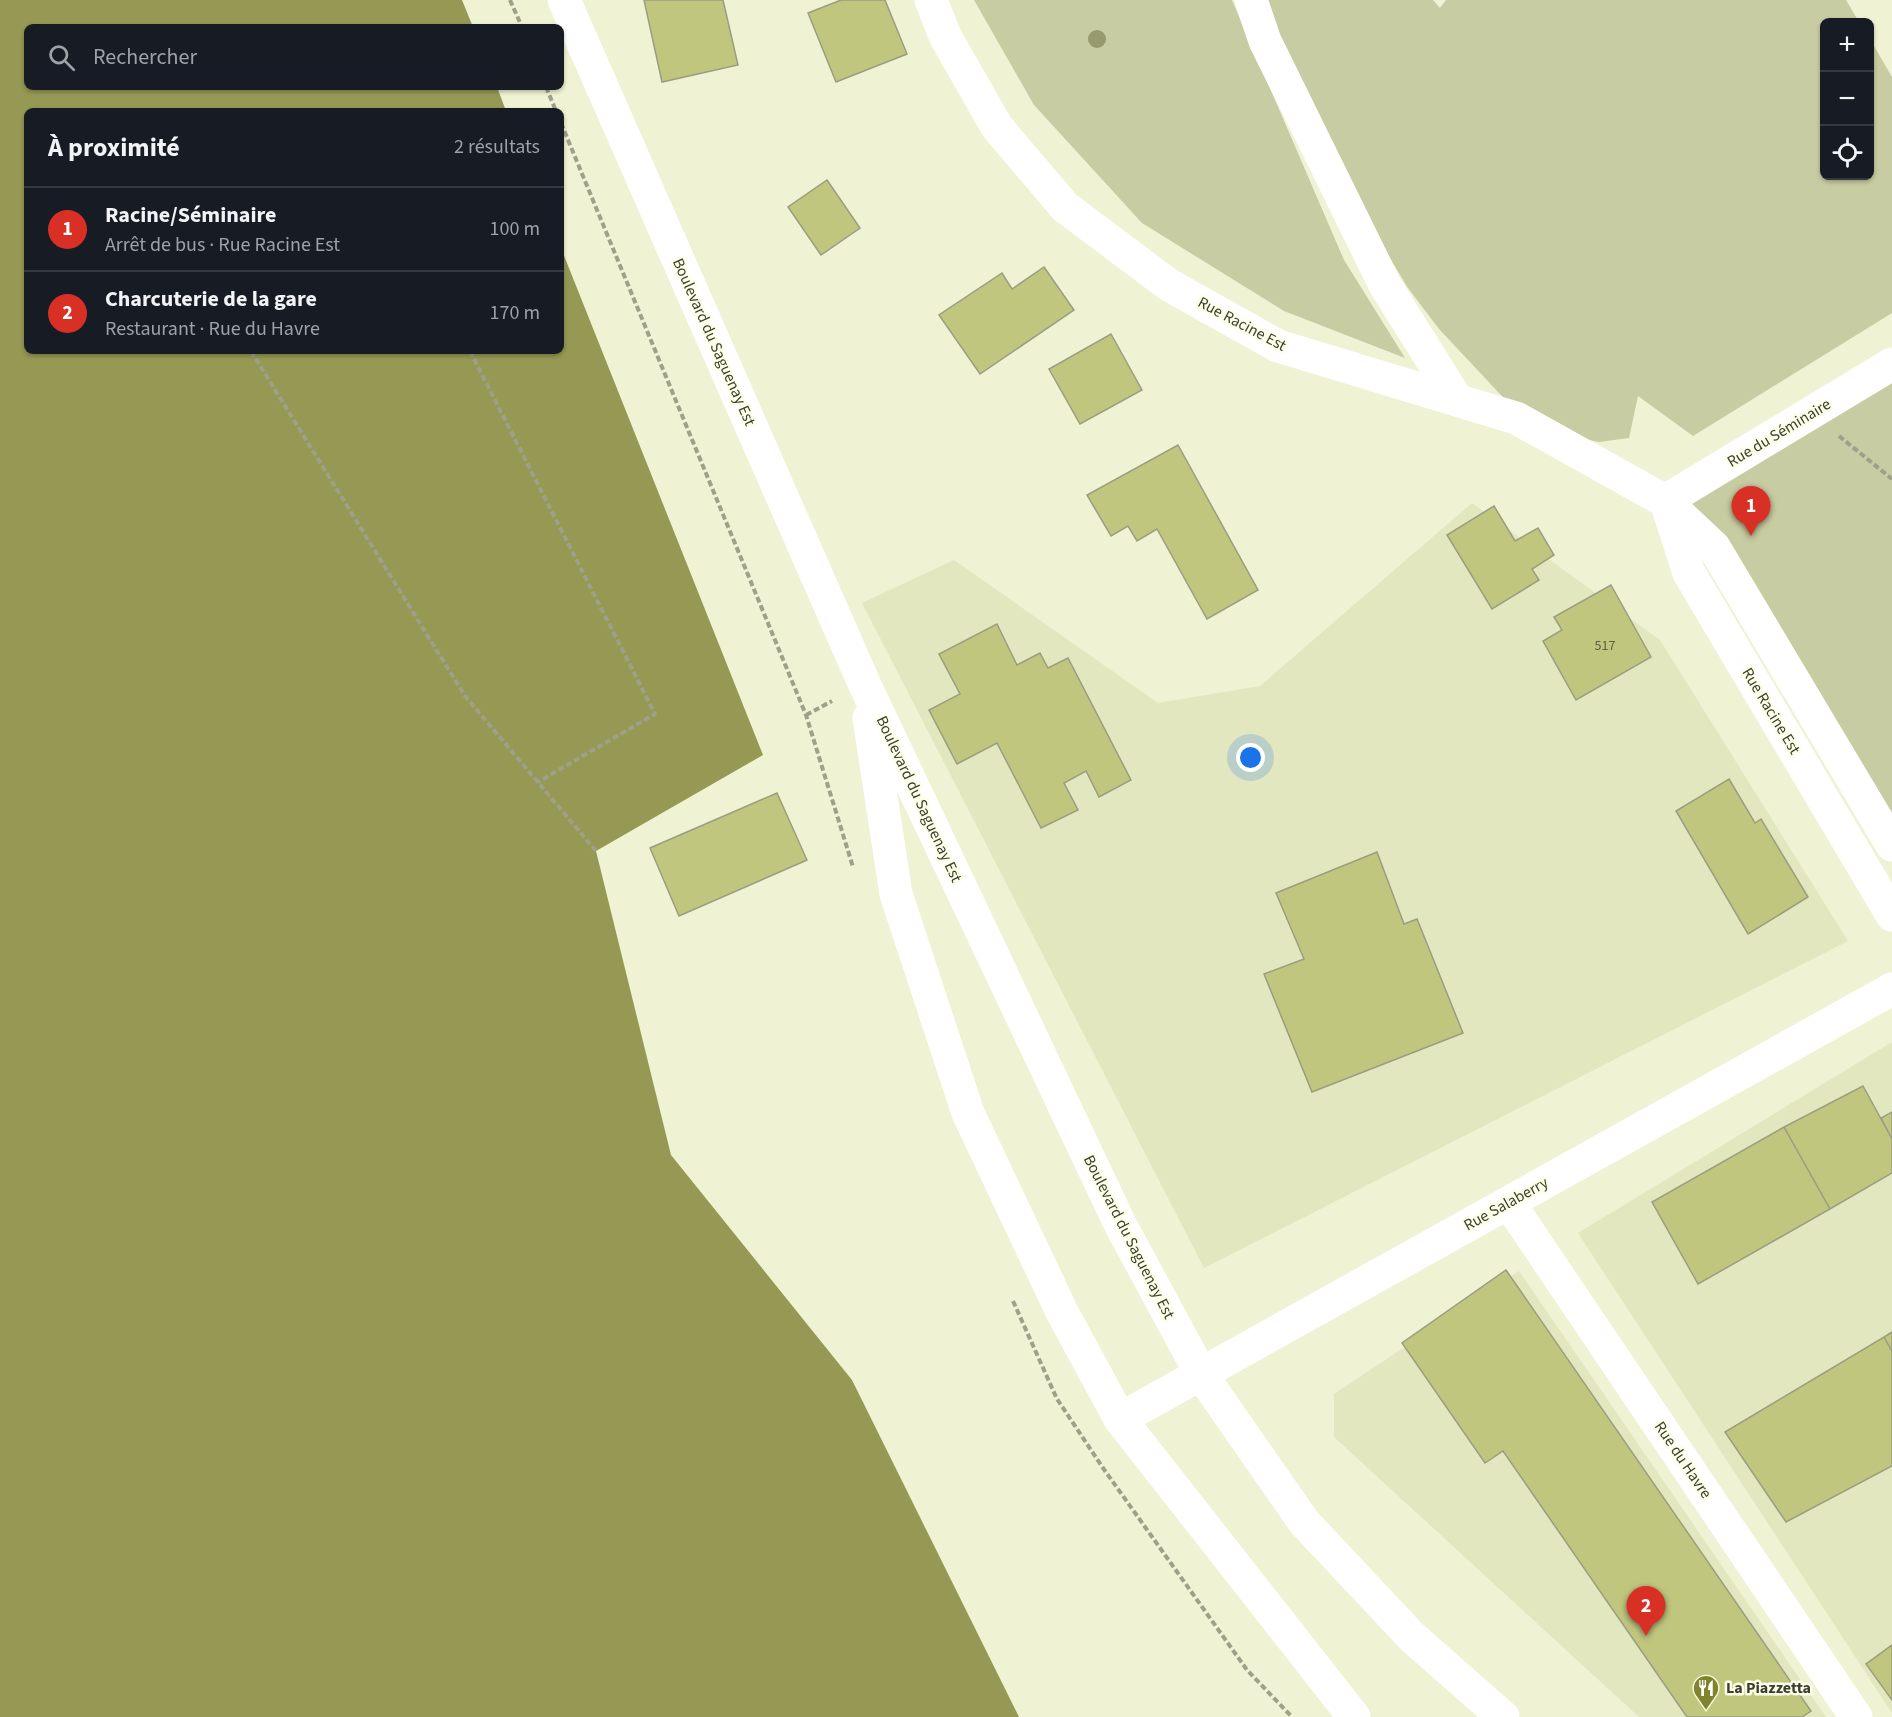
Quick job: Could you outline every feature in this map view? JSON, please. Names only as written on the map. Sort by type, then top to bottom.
[{"type":"street","name":"Boulevard du Saguenay Est","points":[[564,0],[864,684],[1120,1224],[1201,1374],[1304,1522],[1412,1637],[1503,1717]]},
{"type":"street","name":"Rue Racine Est","points":[[931,0],[945,36],[997,127],[1065,207],[1169,285],[1278,346],[1516,418],[1665,501],[1714,547],[1892,845]]},
{"type":"street","points":[[1251,0],[1264,41],[1385,285],[1457,400]]},
{"type":"street","name":"Rue du Séminaire","points":[[1665,501],[1892,364]]},
{"type":"street","name":"Rue Racine Est","points":[[1665,501],[1689,573],[1892,915]]},
{"type":"street","name":"Boulevard du Saguenay Est","points":[[864,684],[896,894],[968,1113],[1062,1312],[1120,1419],[1354,1717]]},
{"type":"street","name":"Rue Salaberry","points":[[1120,1419],[1892,989]]},
{"type":"street","name":"Rue du Havre","points":[[1509,1203],[1856,1717]]},
{"type":"path","points":[[510,0],[521,24]]},
{"type":"path","points":[[547,90],[555,108]]},
{"type":"path","points":[[252,354],[465,696],[596,851]]},
{"type":"path","points":[[472,354],[655,714],[538,782]]},
{"type":"path","points":[[1812,413],[1892,479]]},
{"type":"shaded area","points":[[0,0],[462,0],[472,24],[24,24],[24,90],[498,90],[505,108],[24,108],[24,354],[564,354],[564,256],[763,755],[596,851],[671,1155],[852,1380],[1019,1717],[0,1717]]},
{"type":"shaded area","points":[[974,0],[1232,0],[1344,260],[1405,358],[1284,311],[1142,223],[1034,105]]},
{"type":"shaded area","points":[[1251,0],[1433,0],[1440,8],[1446,0],[1846,0],[1857,18],[1820,18],[1820,180],[1874,180],[1874,46],[1892,77],[1892,313],[1693,436],[1638,396],[1629,438],[1599,442],[1571,436],[1515,410],[1439,329],[1408,288],[1353,197]]},
{"type":"shaded area","points":[[1892,364],[1892,845],[1665,501]]},
{"type":"shaded area","points":[[1472,503],[1660,640],[1848,941],[1204,1268],[862,603],[954,560],[1158,703],[1260,686]]},
{"type":"shaded area","points":[[1892,1042],[1892,1713],[1578,1233]]},
{"type":"shaded area","points":[[1519,1271],[1826,1717],[1639,1717],[1334,1437],[1334,1394]]},
{"type":"building","points":[[644,0],[723,0],[738,65],[662,82]]},
{"type":"building","points":[[841,0],[885,0],[907,54],[836,82],[808,13]]},
{"type":"building","points":[[827,180],[860,228],[821,255],[788,207]]},
{"type":"building","points":[[1044,267],[1074,310],[980,374],[939,315],[1002,273],[1012,289]]},
{"type":"building","points":[[1111,334],[1142,390],[1080,424],[1049,369]]},
{"type":"building","points":[[1178,445],[1258,590],[1207,619],[1157,529],[1137,541],[1128,526],[1111,536],[1087,495]]},
{"type":"building","points":[[1494,506],[1515,541],[1538,528],[1554,555],[1532,569],[1539,580],[1492,609],[1447,535]]},
{"type":"building","points":[[1611,585],[1651,657],[1576,700],[1543,641],[1562,630],[1554,617]]},
{"type":"building","points":[[997,624],[1017,665],[1040,653],[1048,668],[1068,658],[1131,780],[1099,797],[1086,771],[1064,783],[1078,810],[1041,828],[997,743],[957,764],[929,710],[960,694],[939,654]]},
{"type":"building","points":[[1729,779],[1755,823],[1761,819],[1808,897],[1748,934],[1676,811]]},
{"type":"building","points":[[777,793],[807,860],[679,916],[650,848]]},
{"type":"building","points":[[1377,852],[1404,924],[1417,919],[1463,1033],[1312,1092],[1264,974],[1304,959],[1276,893]]},
{"type":"building","points":[[1863,1086],[1892,1139],[1892,1173],[1830,1209],[1784,1127]]},
{"type":"building","points":[[1892,1112],[1892,1139],[1881,1118]]},
{"type":"building","points":[[1784,1127],[1830,1209],[1698,1284],[1652,1202]]},
{"type":"building","points":[[1506,1270],[1811,1711],[1802,1717],[1687,1717],[1503,1451],[1485,1463],[1402,1343]]},
{"type":"building","points":[[1892,1332],[1892,1351],[1884,1337]]},
{"type":"building","points":[[1884,1337],[1892,1351],[1892,1466],[1786,1522],[1725,1432]]},
{"type":"building","points":[[1892,1645],[1892,1700],[1866,1664]]},
{"type":"place","name":"Racine/Séminaire","points":[[1751,536]]},
{"type":"place","name":"Charcuterie de la gare","points":[[1646,1636]]},
{"type":"place","name":"La Piazzetta","points":[[1706,1711]]}]
